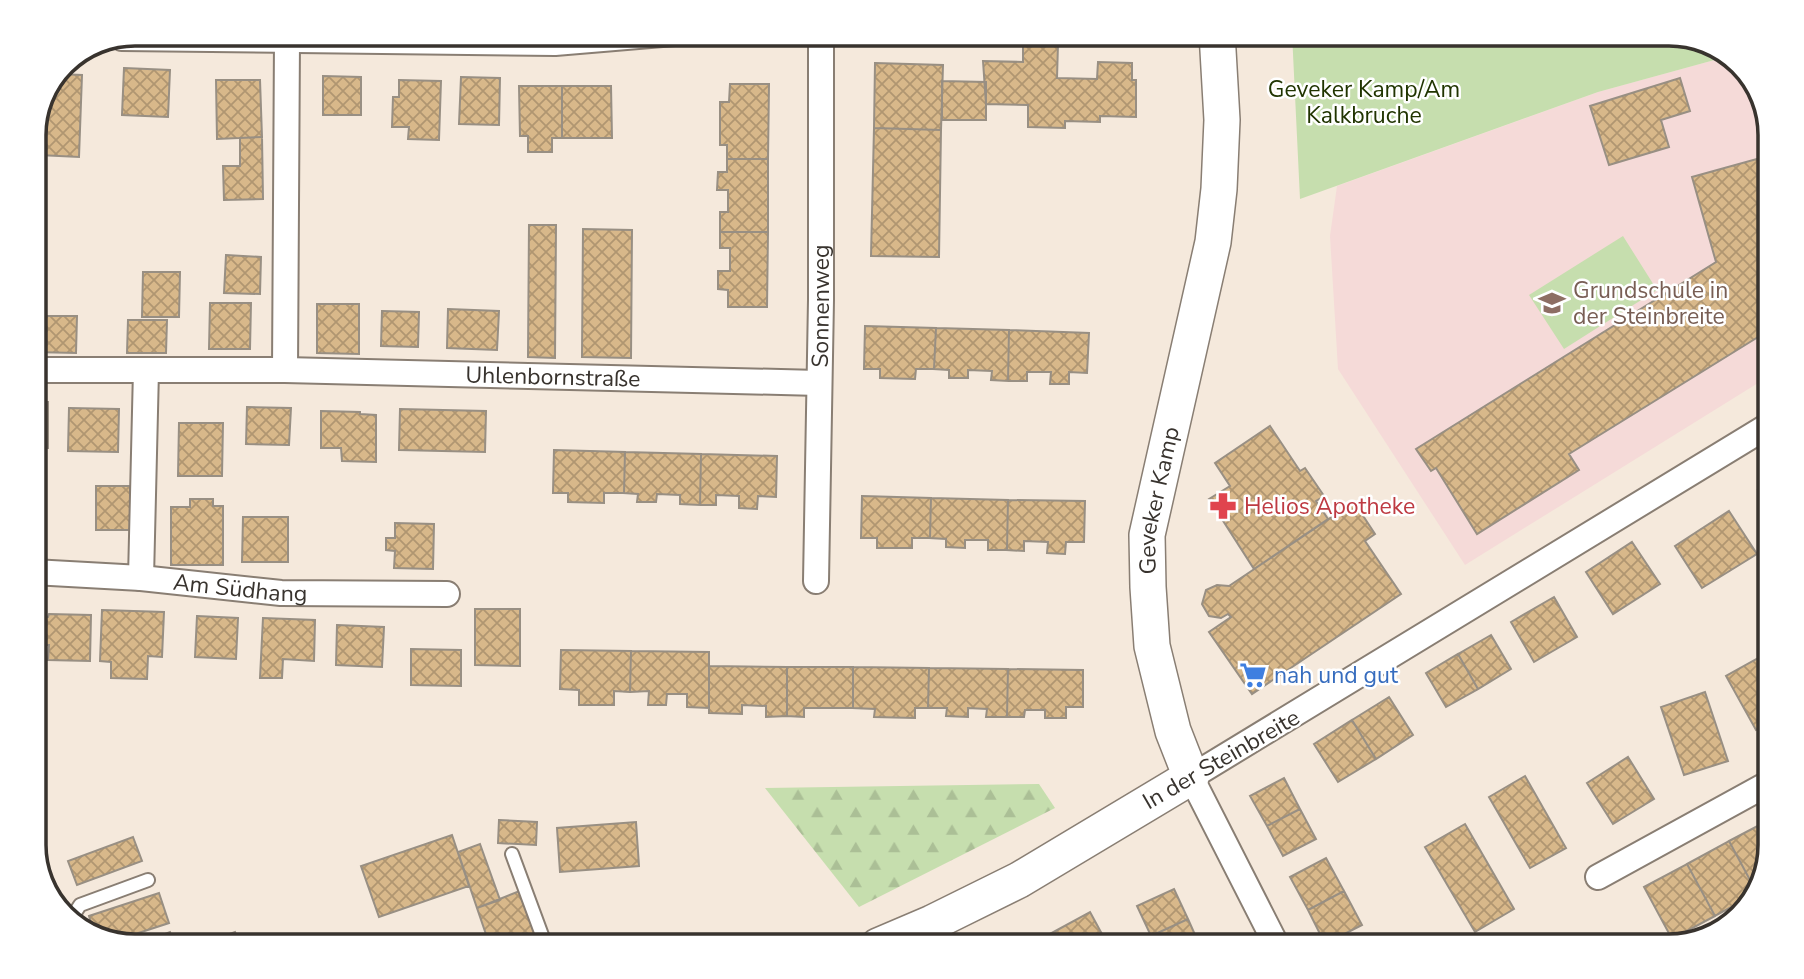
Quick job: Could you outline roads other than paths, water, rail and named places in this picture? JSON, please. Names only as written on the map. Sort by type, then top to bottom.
[{"type":"street","points":[[285,370],[287,46]]},
{"type":"street","name":"Sonnenweg","points":[[816,581],[821,46]]},
{"type":"street","name":"Geveker Kamp","points":[[1218,46],[1222,120],[1213,242],[1147,534],[1148,587],[1152,646],[1172,731],[1191,777],[1271,934]]},
{"type":"street","name":"Uhlenbornstraße","points":[[46,370],[285,370],[819,383]]},
{"type":"street","points":[[141,578],[146,370]]},
{"type":"street","name":"In der Steinbreite","points":[[906,934],[1019,880],[1758,432]]},
{"type":"street","name":"Am Südhang","points":[[46,573],[141,578],[281,593],[447,594]]},
{"type":"street","points":[[1598,877],[1758,789]]},
{"type":"lane","points":[[512,854],[542,934]]},
{"type":"lane","points":[[76,911],[80,905],[148,880]]},
{"type":"place","name":"Grundschule in der Steinbreite","points":[[1552,303]]},
{"type":"place","name":"Helios Apotheke","points":[[1223,506]]},
{"type":"place","name":"nah und gut","points":[[1253,675]]},
{"type":"park label","name":"Geveker Kamp/Am Kalkbruche","points":[[1364,102]]}]
